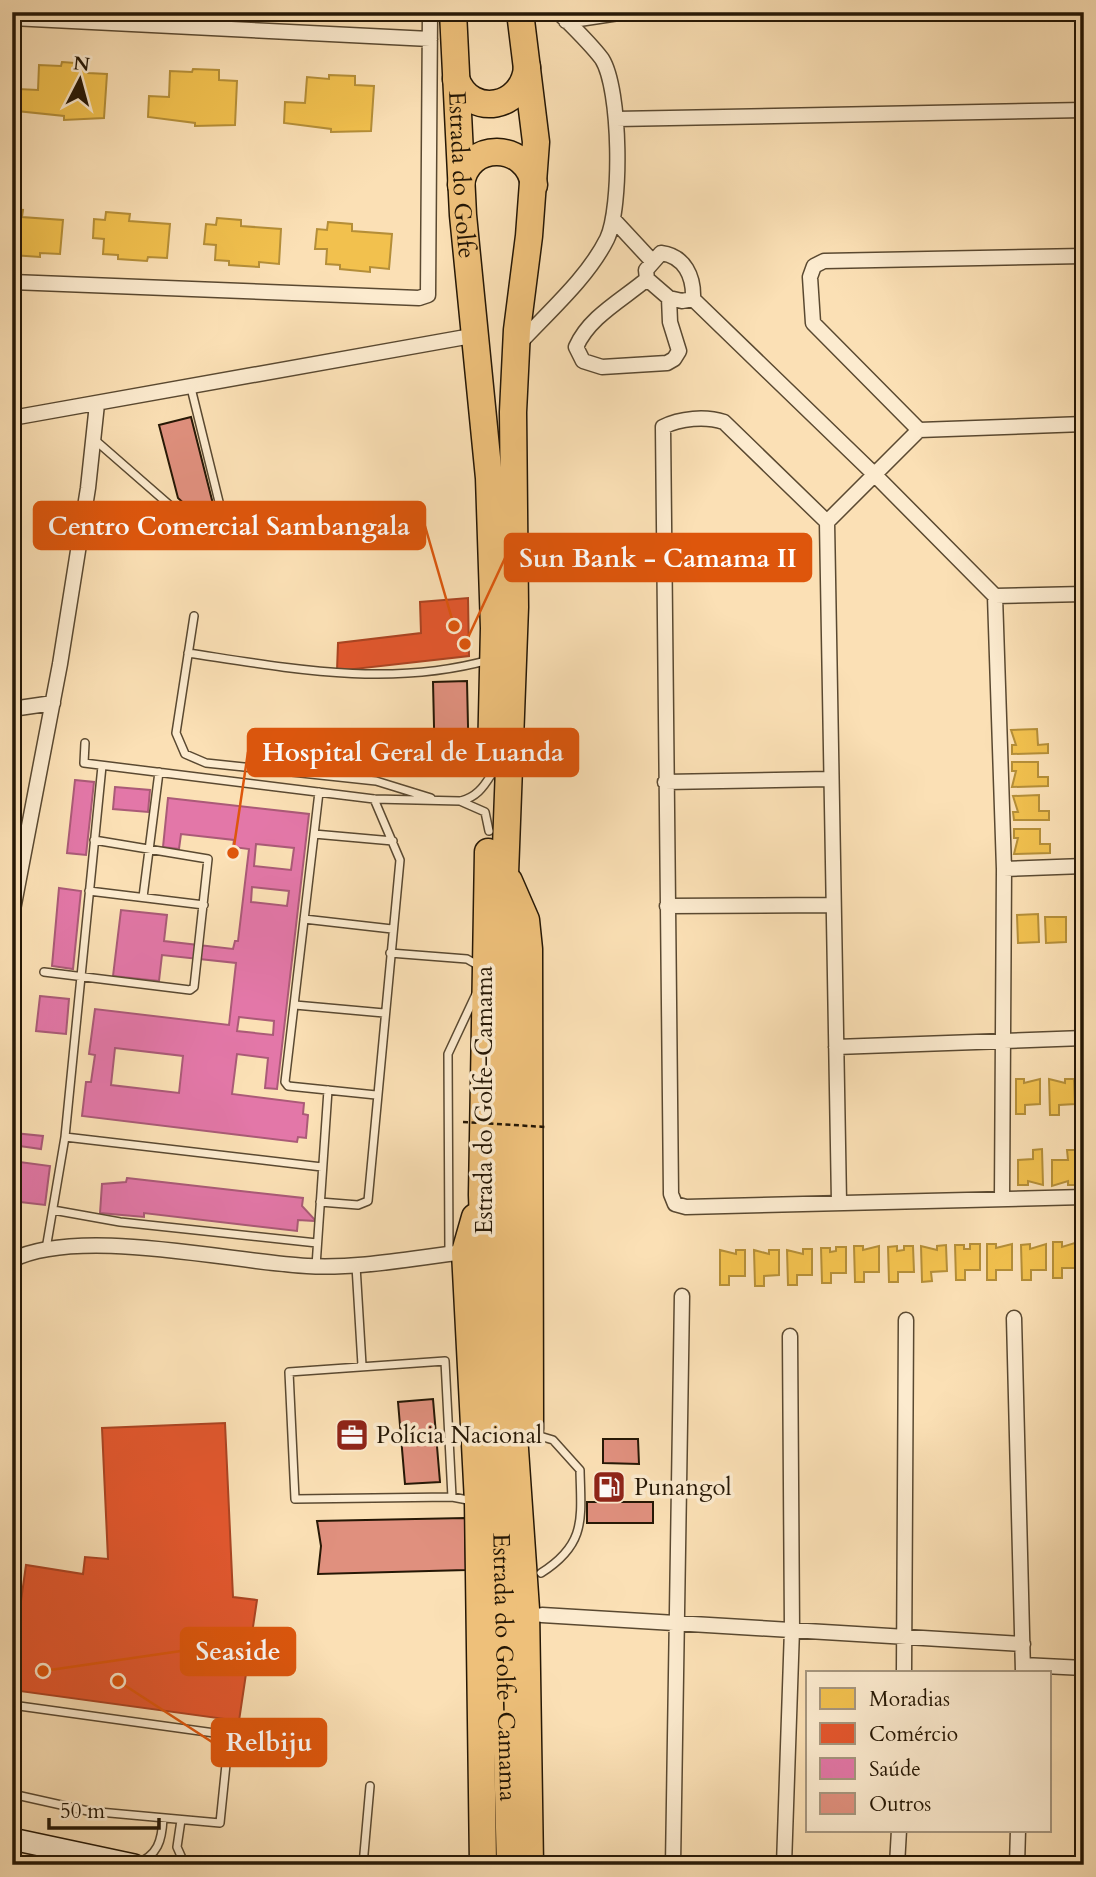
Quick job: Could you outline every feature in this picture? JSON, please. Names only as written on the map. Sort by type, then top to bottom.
[{"type":"highway","name":"Estrada do Golfe","points":[[453,12],[461,185],[477,335]]},
{"type":"highway","points":[[517,339],[534,185],[536,142],[520,12]]},
{"type":"highway","points":[[456,79],[465,94],[474,101],[497,104],[517,94],[524,84],[527,67]]},
{"type":"highway","points":[[461,185],[470,163],[486,153],[498,151],[510,153],[525,163],[534,185]]},
{"type":"highway","name":"Estrada do Golfe-Camama","points":[[477,335],[489,478],[494,659],[489,831],[480,936],[485,975],[482,1195],[488,1360],[520,1804],[530,1865]]},
{"type":"highway","name":"Estrada do Golfe-Camama","points":[[510,1865],[520,1804],[526,1609],[504,1241],[505,874],[515,607],[513,412],[517,339]]},
{"type":"highway","points":[[505,874],[517,895],[526,920],[529,949],[530,1433],[541,1573],[543,1865]]},
{"type":"highway","points":[[482,1195],[457,1253],[478,1502],[482,1860]]},
{"type":"main road","points":[[12,1839],[134,1865]]},
{"type":"main road","points":[[12,1851],[75,1865]]},
{"type":"street","points":[[12,282],[419,298],[428,295],[430,12]]},
{"type":"street","points":[[562,16],[625,12]]},
{"type":"street","points":[[517,339],[593,260],[607,238],[613,219],[614,96],[601,59],[562,16]]},
{"type":"street","points":[[12,18],[430,39]]},
{"type":"street","points":[[615,119],[1084,110]]},
{"type":"street","points":[[613,219],[652,261]]},
{"type":"street","points":[[693,299],[694,283],[687,269],[673,254],[661,253],[646,270],[647,279],[669,298],[693,299],[874,474],[995,596],[1004,869],[1002,1198]]},
{"type":"street","points":[[919,430],[813,323],[810,277],[814,266],[824,261],[1084,256]]},
{"type":"street","points":[[647,279],[610,306],[581,335],[576,348],[583,361],[602,367],[667,363],[674,359],[679,351],[670,322],[669,298]]},
{"type":"street","points":[[12,418],[477,335]]},
{"type":"street","points":[[12,915],[53,703],[94,439],[97,404]]},
{"type":"street","points":[[827,522],[724,422],[714,419],[674,421],[663,427],[671,1194],[675,1204],[686,1208],[1084,1197]]},
{"type":"street","points":[[839,1202],[829,779],[827,522],[919,430],[1084,424]]},
{"type":"street","points":[[995,596],[1084,594]]},
{"type":"street","points":[[12,709],[53,703]]},
{"type":"street","points":[[665,782],[829,779]]},
{"type":"street","points":[[1004,869],[1084,866]]},
{"type":"street","points":[[667,906],[832,905]]},
{"type":"street","points":[[836,1047],[1084,1038]]},
{"type":"street","points":[[12,1260],[46,1250],[83,1247],[177,1251],[316,1266],[356,1265],[457,1253]]},
{"type":"street","points":[[673,1865],[682,1296]]},
{"type":"street","points":[[1014,1318],[1023,1669],[1084,1668]]},
{"type":"street","points":[[904,1671],[906,1320]]},
{"type":"street","points":[[784,1865],[792,1629],[790,1336]]},
{"type":"street","points":[[542,1615],[1023,1644]]},
{"type":"street","points":[[897,1865],[898,1832]]},
{"type":"street","points":[[1017,1865],[1018,1832]]},
{"type":"lane","points":[[94,439],[205,536],[224,531],[191,388]]},
{"type":"lane","points":[[194,616],[176,733],[178,744],[192,760],[376,781],[435,799]]},
{"type":"lane","points":[[188,653],[341,676],[461,668],[494,659]]},
{"type":"lane","points":[[85,743],[83,763],[374,799],[460,801],[485,812],[489,831]]},
{"type":"lane","points":[[46,1250],[65,1137],[79,975],[102,765]]},
{"type":"lane","points":[[143,897],[159,772]]},
{"type":"lane","points":[[460,801],[471,798],[483,788],[491,775]]},
{"type":"lane","points":[[319,793],[285,1085],[376,1095]]},
{"type":"lane","points":[[320,1202],[358,1205],[368,1201],[400,860],[374,799]]},
{"type":"lane","points":[[314,834],[393,841]]},
{"type":"lane","points":[[44,972],[190,990],[194,987],[208,859],[94,840]]},
{"type":"lane","points":[[89,891],[204,905]]},
{"type":"lane","points":[[304,919],[392,929]]},
{"type":"lane","points":[[390,953],[459,958],[474,963],[485,975],[448,1054],[457,1253]]},
{"type":"lane","points":[[459,958],[468,954]]},
{"type":"lane","points":[[295,1004],[384,1013]]},
{"type":"lane","points":[[316,1266],[328,1090]]},
{"type":"lane","points":[[65,1137],[322,1167]]},
{"type":"lane","points":[[52,1210],[120,1222],[317,1243]]},
{"type":"lane","points":[[356,1265],[362,1365]]},
{"type":"lane","points":[[452,1497],[445,1361],[289,1372],[295,1499],[452,1497],[478,1502]]},
{"type":"lane","points":[[530,1433],[554,1440],[580,1470],[581,1530],[558,1562],[541,1573]]},
{"type":"lane","points":[[12,1705],[229,1735],[220,1823],[88,1811],[12,1794]]},
{"type":"lane","points":[[363,1865],[370,1786]]},
{"type":"lane","points":[[134,1865],[147,1860],[158,1850],[163,1818]]},
{"type":"lane","points":[[181,1820],[177,1847],[185,1865]]},
{"type":"path","points":[[463,1122],[546,1128]]},
{"type":"building: Moradias","points":[[62,62],[88,64],[88,73],[107,74],[104,118],[64,120],[64,116],[17,111],[18,89],[38,90],[39,65],[61,66]]},
{"type":"building: Moradias","points":[[193,69],[219,70],[219,80],[237,81],[235,125],[195,126],[195,123],[148,117],[149,96],[169,97],[170,71],[192,72]]},
{"type":"building: Moradias","points":[[329,75],[355,76],[355,85],[374,86],[371,131],[331,132],[331,129],[284,123],[285,102],[305,103],[307,77],[329,79]]},
{"type":"building: Moradias","points":[[12,209],[23,210],[22,217],[63,220],[60,254],[40,253],[40,257],[12,255]]},
{"type":"building: Moradias","points":[[106,212],[130,214],[129,221],[170,224],[167,258],[148,257],[147,261],[118,259],[118,255],[103,254],[104,239],[93,238],[94,219],[105,220]]},
{"type":"building: Moradias","points":[[217,218],[241,220],[241,226],[281,229],[279,264],[259,262],[259,267],[229,265],[229,261],[215,260],[216,245],[204,244],[206,224],[216,225]]},
{"type":"building: Moradias","points":[[328,222],[352,224],[352,231],[392,234],[389,269],[370,267],[370,272],[340,269],[340,265],[326,264],[327,249],[315,249],[317,229],[327,230]]},
{"type":"building: Moradias","points":[[1037,729],[1038,745],[1048,744],[1048,753],[1012,754],[1012,745],[1016,745],[1011,730]]},
{"type":"building: Moradias","points":[[1012,762],[1038,762],[1038,777],[1048,777],[1048,786],[1012,787],[1016,771],[1012,771]]},
{"type":"building: Moradias","points":[[1039,795],[1039,811],[1049,811],[1049,820],[1014,820],[1013,812],[1018,812],[1013,796]]},
{"type":"building: Moradias","points":[[1014,829],[1040,829],[1040,844],[1050,844],[1050,853],[1014,854],[1018,838],[1014,838]]},
{"type":"building: Moradias","points":[[1038,914],[1039,942],[1018,943],[1017,915]]},
{"type":"building: Moradias","points":[[1045,917],[1066,917],[1066,942],[1046,943]]},
{"type":"building: Moradias","points":[[1016,1079],[1024,1079],[1024,1083],[1040,1079],[1040,1104],[1025,1105],[1025,1114],[1016,1114]]},
{"type":"building: Moradias","points":[[1049,1079],[1065,1083],[1065,1079],[1074,1079],[1075,1104],[1059,1105],[1059,1115],[1050,1115]]},
{"type":"building: Moradias","points":[[1042,1149],[1043,1185],[1028,1181],[1028,1185],[1018,1185],[1018,1160],[1033,1159],[1033,1150]]},
{"type":"building: Moradias","points":[[1067,1150],[1077,1150],[1077,1185],[1068,1185],[1068,1181],[1052,1186],[1052,1160],[1068,1160]]},
{"type":"building: Moradias","points":[[1053,1242],[1062,1242],[1062,1247],[1078,1242],[1078,1268],[1062,1268],[1062,1278],[1053,1278]]},
{"type":"building: Moradias","points":[[970,1244],[980,1244],[980,1270],[965,1270],[965,1280],[956,1280],[955,1245],[964,1245],[964,1249],[970,1249]]},
{"type":"building: Moradias","points":[[987,1244],[996,1244],[996,1248],[1012,1244],[1012,1270],[996,1270],[996,1280],[987,1280]]},
{"type":"building: Moradias","points":[[1030,1244],[1030,1249],[1046,1244],[1046,1270],[1031,1270],[1031,1280],[1022,1280],[1021,1245]]},
{"type":"building: Moradias","points":[[946,1245],[947,1271],[931,1272],[932,1281],[922,1282],[921,1246],[937,1250],[937,1246]]},
{"type":"building: Moradias","points":[[854,1246],[863,1246],[863,1250],[879,1246],[879,1272],[864,1272],[864,1282],[855,1282]]},
{"type":"building: Moradias","points":[[897,1246],[897,1251],[904,1250],[904,1246],[913,1246],[914,1272],[898,1272],[898,1282],[889,1282],[888,1247]]},
{"type":"building: Moradias","points":[[836,1247],[846,1247],[846,1273],[831,1273],[831,1283],[822,1283],[821,1248],[830,1248],[830,1252],[836,1251]]},
{"type":"building: Moradias","points":[[803,1249],[812,1249],[812,1275],[797,1275],[797,1285],[788,1285],[787,1250],[803,1254]]},
{"type":"building: Moradias","points":[[720,1250],[736,1254],[736,1250],[745,1250],[745,1276],[729,1276],[729,1285],[720,1285]]},
{"type":"building: Moradias","points":[[754,1250],[769,1254],[769,1250],[779,1250],[779,1275],[764,1276],[764,1286],[755,1286]]},
{"type":"building: Comércio","points":[[468,598],[469,656],[337,671],[338,643],[421,633],[420,602]]},
{"type":"building: Comércio","points":[[225,1423],[233,1597],[257,1600],[239,1721],[12,1690],[12,1665],[26,1565],[83,1574],[85,1557],[108,1559],[102,1428]]},
{"type":"building: Saúde","points":[[75,780],[94,782],[86,855],[67,853]]},
{"type":"building: Saúde","points":[[115,787],[150,790],[148,812],[113,809]]},
{"type":"building: Saúde","points":[[168,798],[309,814],[277,1089],[265,1088],[268,1058],[237,1054],[232,1094],[304,1103],[303,1114],[308,1115],[306,1138],[298,1137],[297,1142],[82,1116],[86,1082],[91,1082],[95,1055],[89,1054],[95,1009],[229,1025],[236,963],[162,955],[159,981],[113,976],[121,910],[167,915],[164,941],[233,949],[235,941],[238,941],[249,849],[233,847],[234,840],[181,834],[179,849],[163,847]],"holes":[[[256,844],[294,848],[291,870],[254,866]],[[252,887],[289,891],[287,906],[251,902]],[[239,1017],[274,1021],[273,1035],[237,1031]],[[115,1048],[183,1056],[179,1093],[111,1085]]]},
{"type":"building: Saúde","points":[[59,888],[81,891],[73,969],[52,966]]},
{"type":"building: Saúde","points":[[40,996],[69,999],[66,1034],[36,1031]]},
{"type":"building: Saúde","points":[[14,1133],[43,1136],[41,1149],[12,1145]]},
{"type":"building: Saúde","points":[[12,1161],[50,1166],[45,1205],[12,1201]]},
{"type":"building: Saúde","points":[[127,1178],[303,1198],[302,1206],[316,1221],[298,1220],[297,1231],[144,1213],[144,1217],[100,1213],[102,1184],[126,1182]]},
{"type":"building: Outros","points":[[191,417],[213,504],[190,509],[178,498],[159,425]]},
{"type":"building: Outros","points":[[467,681],[469,770],[435,770],[433,682]]},
{"type":"building: Outros","points":[[433,1399],[440,1482],[405,1484],[398,1402]]},
{"type":"building: Outros","points":[[603,1439],[638,1439],[639,1464],[603,1463]]},
{"type":"building: Outros","points":[[587,1502],[653,1502],[653,1523],[587,1523]]},
{"type":"building: Outros","points":[[465,1518],[466,1570],[318,1574],[321,1546],[317,1521]]},
{"type":"place","name":"Centro Comercial Sambangala","points":[[454,626]]},
{"type":"place","name":"Sun Bank - Camama II","points":[[465,644]]},
{"type":"place","name":"Hospital Geral de Luanda","points":[[233,853]]},
{"type":"place","name":"Polícia Nacional","points":[[352,1435]]},
{"type":"place","name":"Punangol","points":[[609,1487]]},
{"type":"place","name":"Seaside","points":[[43,1671]]},
{"type":"place","name":"Relbiju","points":[[118,1681]]}]
